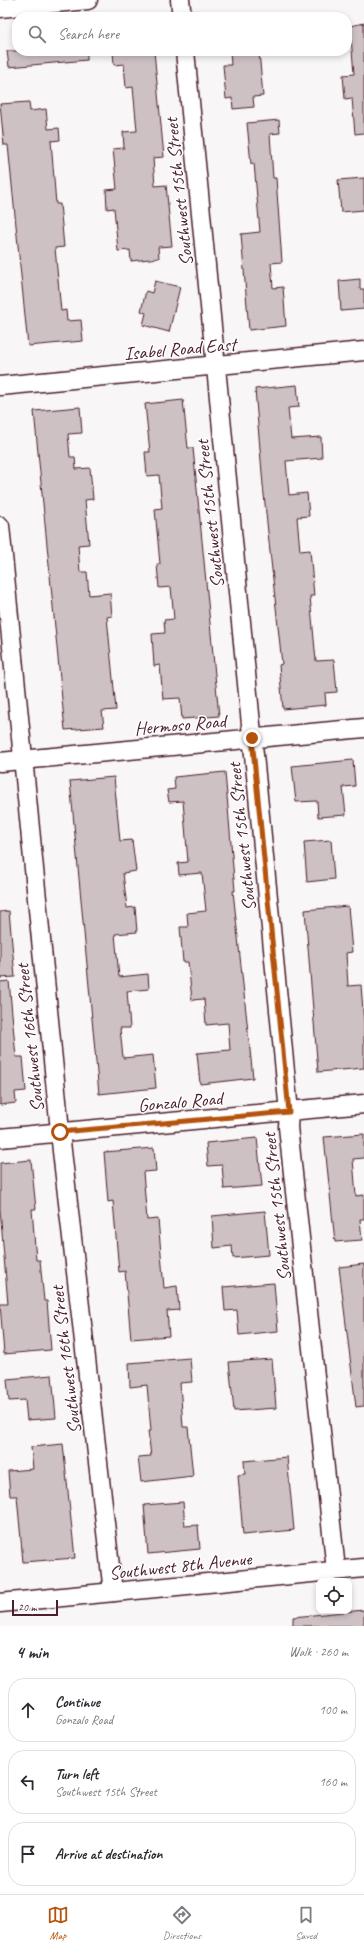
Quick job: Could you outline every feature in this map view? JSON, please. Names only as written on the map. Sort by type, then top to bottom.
[{"type":"street","points":[[0,8],[88,0]]},
{"type":"street","points":[[180,0],[181,12]]},
{"type":"street","name":"Southwest 15th Street","points":[[185,56],[289,1112],[288,1127],[336,1570]]},
{"type":"street","name":"Isabel Road East","points":[[0,386],[364,351]]},
{"type":"street","name":"Southwest 16th Street","points":[[0,526],[60,1132],[113,1592]]},
{"type":"street","name":"Hermoso Road","points":[[0,762],[364,728]]},
{"type":"street","name":"Gonzalo Road","points":[[0,1138],[364,1104]]},
{"type":"street","name":"Southwest 8th Avenue","points":[[0,1603],[364,1568]]},
{"type":"building","points":[[364,23],[364,133],[355,134],[352,98],[345,99],[343,75],[354,74],[352,26]]},
{"type":"building","points":[[7,51],[12,51],[12,56],[87,56],[87,60],[9,67]]},
{"type":"building","points":[[113,56],[154,56],[164,157],[153,158],[155,186],[166,185],[172,246],[158,247],[159,258],[131,261],[130,250],[118,251],[114,208],[107,209],[106,190],[117,189],[113,149],[124,148],[123,132],[137,131],[133,87],[126,88],[124,64],[114,65]]},
{"type":"building","points":[[230,56],[259,56],[263,96],[253,97],[254,107],[233,109],[232,98],[226,99],[223,65],[231,65]]},
{"type":"building","points":[[29,102],[30,111],[46,109],[48,129],[59,128],[60,140],[51,141],[56,204],[60,204],[64,247],[55,248],[61,311],[66,310],[67,321],[81,320],[83,341],[28,346],[8,145],[4,145],[0,104]]},
{"type":"building","points":[[279,120],[280,133],[270,134],[273,178],[276,178],[282,262],[271,263],[273,288],[283,287],[286,326],[249,330],[241,234],[260,232],[254,163],[251,164],[247,123]]},
{"type":"building","points":[[364,178],[364,210],[341,212],[338,180]]},
{"type":"building","points":[[360,279],[360,289],[364,289],[364,309],[341,311],[339,281]]},
{"type":"building","points":[[155,281],[180,287],[169,332],[143,325],[146,313],[141,311],[146,291],[152,293]]},
{"type":"building","points":[[297,385],[299,407],[288,408],[291,439],[321,437],[322,458],[286,461],[289,495],[307,493],[309,516],[297,517],[300,551],[310,550],[314,596],[310,596],[316,661],[334,660],[337,692],[325,693],[326,705],[283,709],[279,665],[282,664],[263,485],[255,389]]},
{"type":"building","points":[[183,400],[188,448],[193,448],[219,716],[182,719],[180,698],[163,699],[160,665],[154,666],[152,634],[165,633],[164,620],[174,619],[171,587],[159,588],[157,564],[160,564],[155,509],[162,508],[159,475],[147,476],[145,452],[150,452],[145,404]]},
{"type":"building","points":[[80,407],[82,433],[68,434],[70,457],[75,457],[76,469],[90,468],[93,499],[85,500],[89,544],[78,545],[80,572],[87,572],[89,595],[110,593],[112,616],[107,617],[116,710],[102,711],[104,727],[65,730],[34,411]]},
{"type":"building","points":[[353,760],[355,786],[343,787],[346,815],[318,817],[317,801],[296,802],[292,766]]},
{"type":"building","points":[[225,772],[235,891],[233,891],[253,1078],[200,1084],[197,1053],[230,1050],[228,1023],[206,1025],[204,999],[192,1000],[188,962],[183,962],[180,927],[188,927],[187,913],[206,911],[202,873],[179,875],[178,863],[188,862],[183,801],[169,802],[167,790],[175,789],[174,777]]},
{"type":"building","points":[[114,777],[120,841],[132,840],[136,871],[123,873],[127,908],[135,907],[137,932],[115,934],[119,977],[148,974],[149,989],[127,991],[130,1028],[120,1028],[123,1058],[153,1055],[156,1088],[99,1094],[70,781]]},
{"type":"building","points":[[331,840],[334,879],[307,882],[304,842]]},
{"type":"building","points":[[348,906],[352,952],[346,953],[348,986],[361,985],[364,1023],[364,1068],[318,1072],[305,910]]},
{"type":"building","points":[[9,911],[15,977],[0,978],[0,912]]},
{"type":"building","points":[[9,981],[16,1057],[23,1057],[26,1091],[15,1092],[16,1103],[0,1105],[0,982]]},
{"type":"building","points":[[364,1134],[364,1158],[353,1159],[356,1196],[364,1195],[364,1219],[360,1219],[362,1240],[335,1242],[324,1137]]},
{"type":"building","points":[[257,1138],[262,1186],[224,1189],[222,1165],[208,1166],[206,1143]]},
{"type":"building","points":[[154,1148],[156,1171],[143,1172],[147,1220],[158,1219],[164,1288],[177,1286],[179,1310],[167,1311],[169,1336],[131,1339],[125,1271],[119,1272],[113,1201],[108,1202],[104,1152]]},
{"type":"building","points":[[31,1160],[36,1209],[32,1209],[36,1260],[40,1260],[44,1301],[47,1301],[51,1350],[4,1354],[0,1304],[8,1304],[0,1209],[0,1163]]},
{"type":"building","points":[[265,1211],[269,1255],[233,1258],[232,1246],[214,1248],[212,1216]]},
{"type":"building","points":[[364,1264],[364,1406],[356,1407],[339,1267]]},
{"type":"building","points":[[274,1283],[278,1331],[239,1335],[237,1310],[225,1311],[223,1287]]},
{"type":"building","points":[[190,1358],[192,1382],[180,1383],[183,1427],[188,1427],[193,1476],[141,1482],[138,1457],[151,1456],[148,1431],[151,1431],[147,1385],[130,1387],[129,1363]]},
{"type":"building","points":[[272,1359],[276,1408],[234,1411],[229,1362]]},
{"type":"building","points":[[52,1375],[56,1418],[27,1420],[25,1400],[9,1401],[7,1379]]},
{"type":"building","points":[[63,1444],[75,1558],[23,1562],[17,1496],[10,1496],[8,1471],[33,1469],[31,1447]]},
{"type":"building","points":[[287,1457],[294,1530],[243,1535],[238,1475],[245,1474],[244,1461]]},
{"type":"building","points":[[183,1502],[185,1526],[198,1525],[200,1549],[148,1554],[144,1505]]},
{"type":"building","points":[[364,1610],[364,1626],[293,1626],[293,1617],[323,1614],[352,1614],[352,1611]]},
{"type":"route","points":[[60,1132],[289,1112],[252,738]]}]
